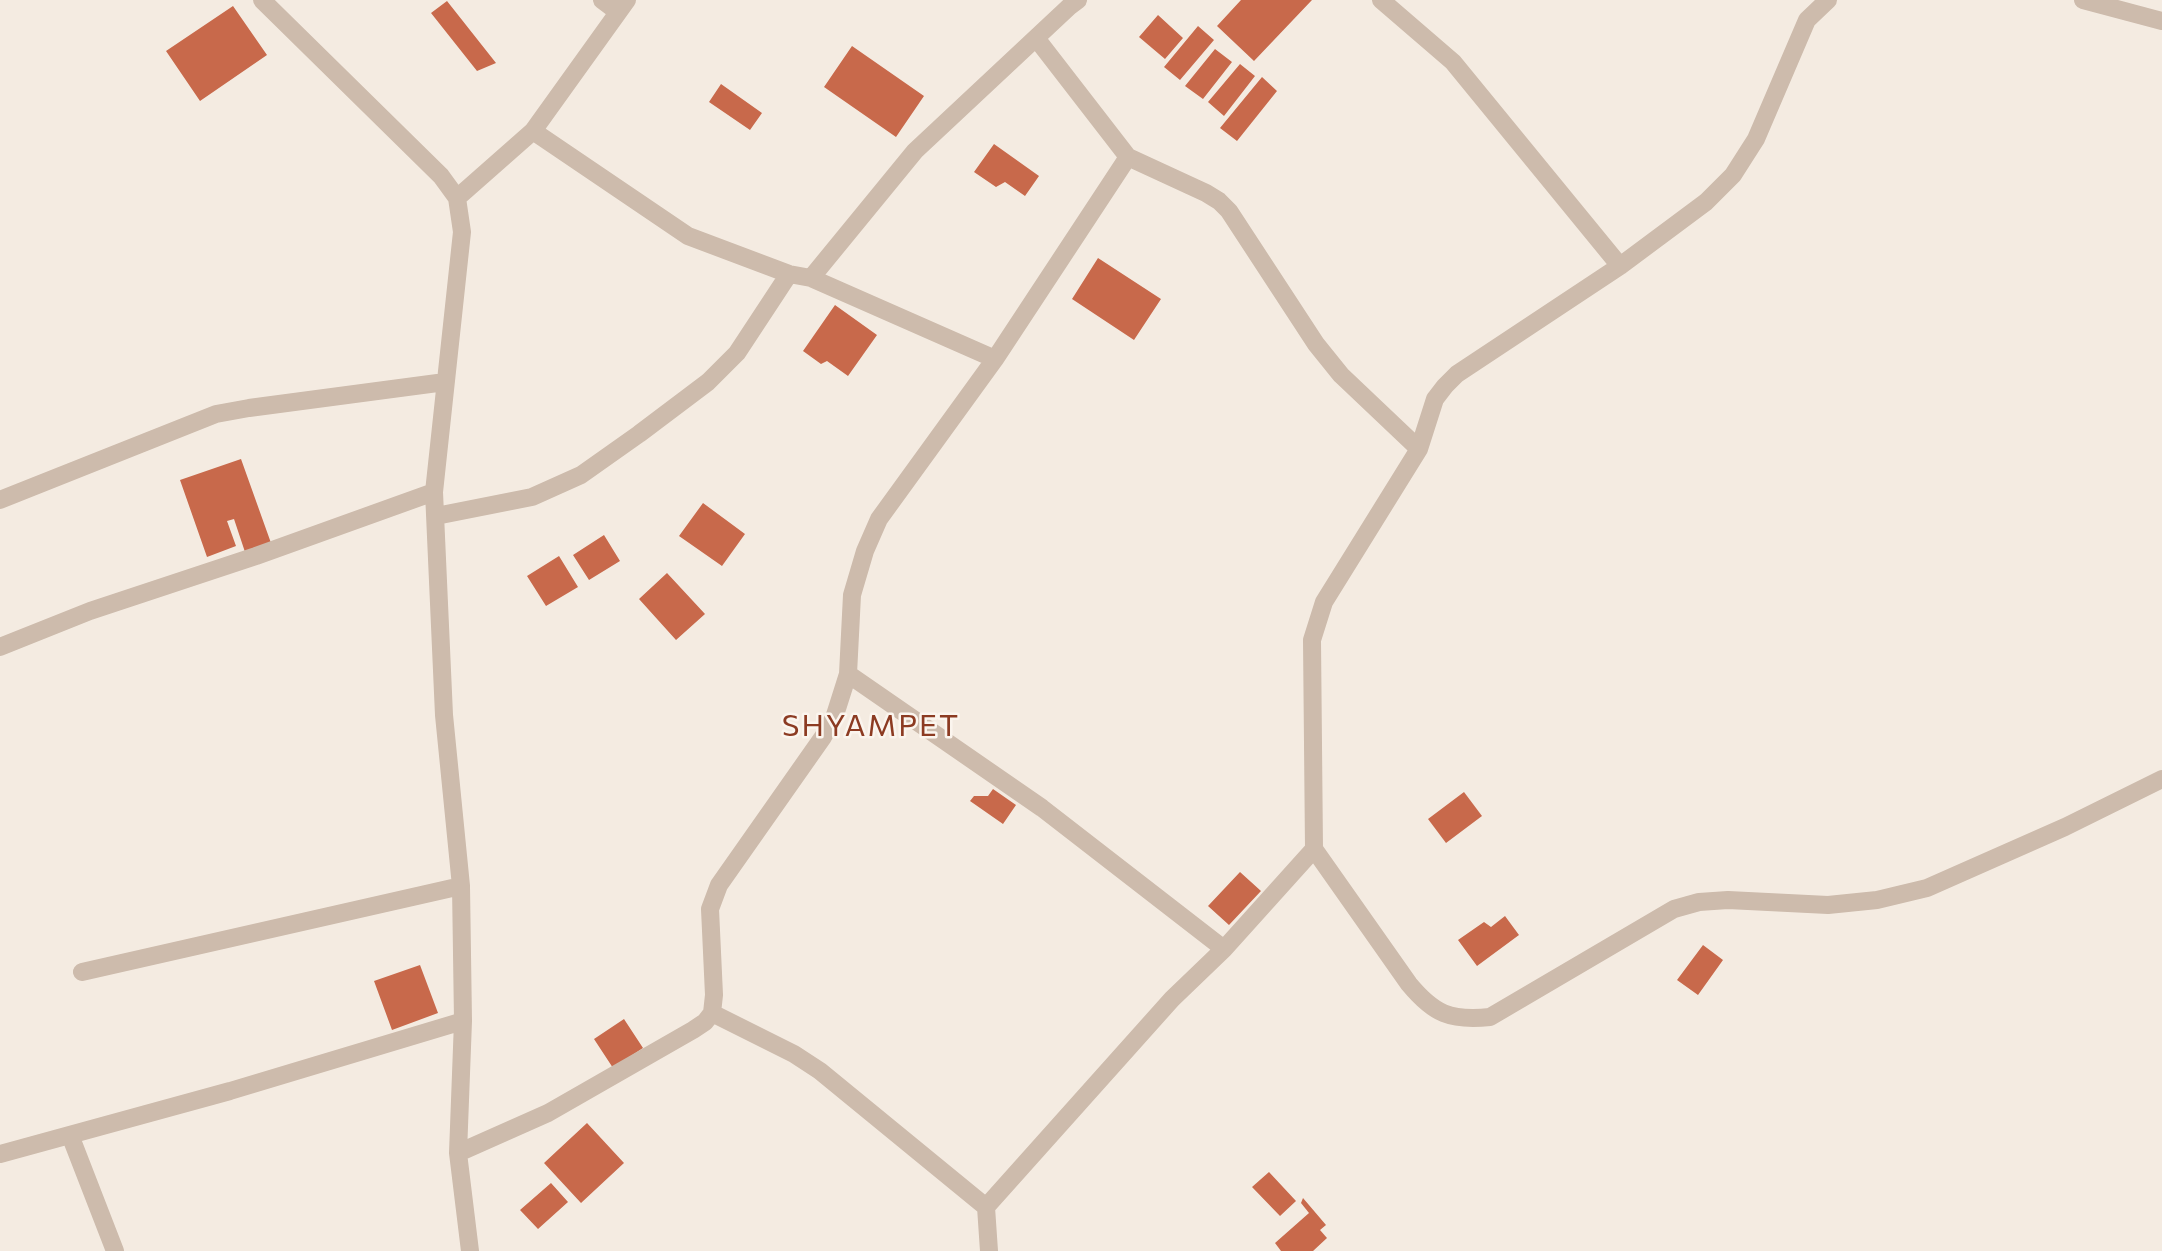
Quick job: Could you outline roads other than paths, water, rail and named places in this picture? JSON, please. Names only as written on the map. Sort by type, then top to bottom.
[{"type":"street","points":[[262,0],[441,176],[457,198],[462,232],[434,492],[444,715],[461,886],[463,1021],[458,1153],[470,1251]]},
{"type":"street","points":[[457,198],[533,131],[622,6],[602,0]]},
{"type":"street","points":[[1381,0],[1453,61],[1620,266]]},
{"type":"street","points":[[1828,0],[1807,20],[1756,139],[1733,175],[1706,202],[1620,266],[1457,374],[1435,399],[1419,449],[1324,602],[1316,624],[1312,640],[1314,849],[1426,1004],[1446,1014],[1470,1019],[1490,1017],[1674,909],[1699,902],[1728,900],[1828,905],[1877,900],[1927,888],[2065,827],[2162,779]]},
{"type":"street","points":[[2084,0],[2162,21]]},
{"type":"street","points":[[811,278],[915,151],[1036,38],[1070,2]]},
{"type":"street","points":[[1036,38],[1128,157],[1206,193],[1229,211],[1316,344],[1340,375],[1419,449]]},
{"type":"street","points":[[533,131],[688,236],[789,274],[811,278],[995,359]]},
{"type":"street","points":[[458,1153],[548,1113],[693,1030],[712,1013],[714,995],[710,909],[719,885],[823,737],[835,715],[848,674],[852,595],[879,519],[995,359],[1128,157]]},
{"type":"street","points":[[436,516],[532,497],[581,475],[708,382],[737,353],[789,274]]},
{"type":"street","points":[[0,500],[216,414],[445,383]]},
{"type":"street","points":[[0,647],[90,611],[256,556],[434,492]]},
{"type":"street","points":[[848,674],[1042,808],[1224,949]]},
{"type":"street","points":[[989,1251],[986,1207],[1172,999],[1224,949],[1314,849]]},
{"type":"street","points":[[82,972],[461,886]]},
{"type":"street","points":[[712,1013],[794,1054],[820,1071],[986,1207]]},
{"type":"street","points":[[0,1154],[230,1091],[463,1021]]},
{"type":"street","points":[[70,1135],[115,1251]]},
{"type":"district","name":"SHYAMPET","points":[[871,726]]}]
